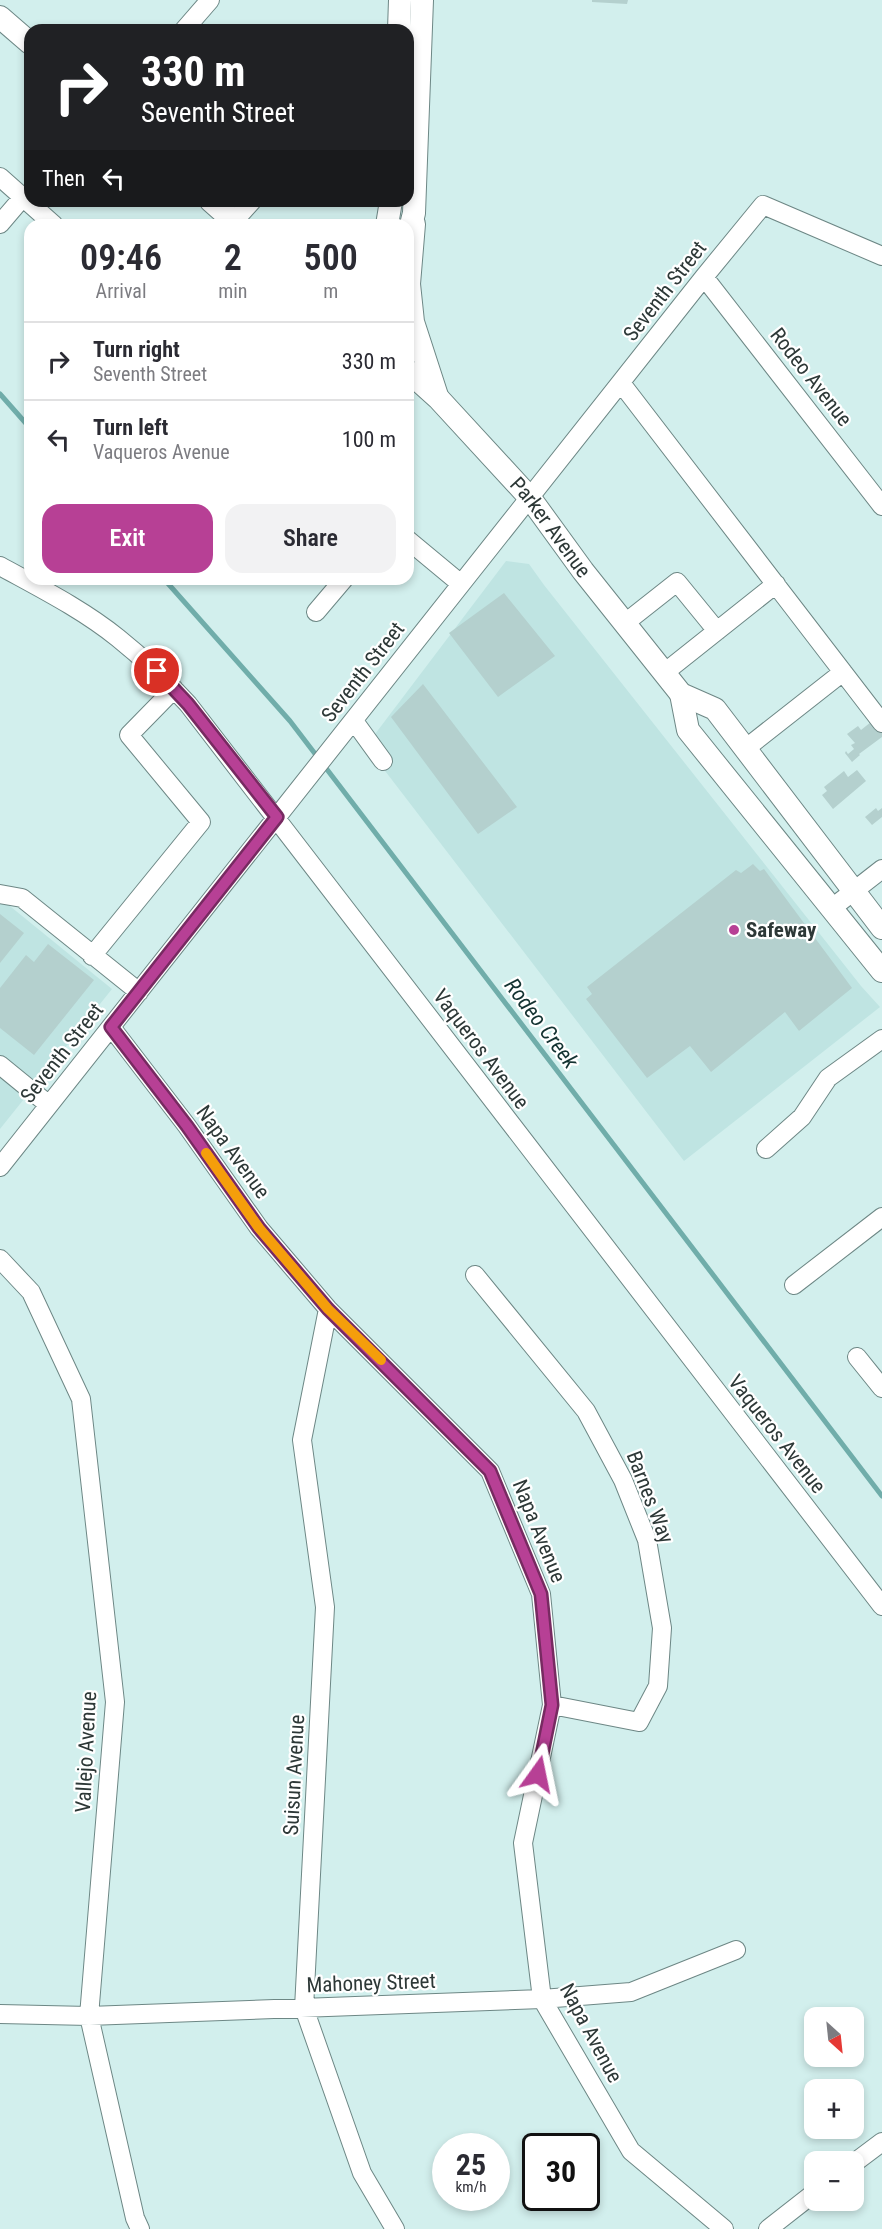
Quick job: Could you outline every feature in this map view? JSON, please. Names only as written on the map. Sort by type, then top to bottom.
[{"type":"main road","points":[[399,24],[400,0]]},
{"type":"main road","points":[[414,219],[422,0]]},
{"type":"main road","points":[[0,17],[24,38]]},
{"type":"main road","points":[[218,207],[231,219]]},
{"type":"main road","points":[[412,219],[414,213]]},
{"type":"main road","points":[[414,325],[438,398]]},
{"type":"main road","name":"Parker Avenue","points":[[414,376],[438,398],[530,498],[583,571],[681,694],[715,709],[882,928]]},
{"type":"main road","name":"Parker Avenue","points":[[681,694],[688,730],[882,971]]},
{"type":"street","points":[[189,24],[210,0]]},
{"type":"street","points":[[0,177],[23,197],[0,224]]},
{"type":"street","name":"Seventh Street","points":[[0,1167],[763,205],[882,256]]},
{"type":"street","points":[[34,207],[47,219]]},
{"type":"street","name":"Rodeo Avenue","points":[[704,277],[882,506]]},
{"type":"street","points":[[621,383],[882,723]]},
{"type":"street","points":[[414,545],[461,584]]},
{"type":"street","name":"Vaqueros Avenue","points":[[0,566],[24,579]]},
{"type":"street","points":[[625,624],[678,582],[717,630]]},
{"type":"street","name":"Vaqueros Avenue","points":[[35,585],[65,601],[116,636],[157,671],[188,704],[882,1606]]},
{"type":"street","points":[[315,612],[339,585]]},
{"type":"street","points":[[664,673],[776,585]]},
{"type":"street","points":[[746,749],[843,672]]},
{"type":"street","points":[[92,956],[201,822],[129,735],[174,689]]},
{"type":"street","points":[[354,721],[383,761]]},
{"type":"street","points":[[832,908],[882,868]]},
{"type":"street","points":[[0,894],[22,898],[139,992]]},
{"type":"street","name":"Napa Avenue","points":[[111,1027],[187,1126],[259,1228],[328,1309],[490,1471],[541,1594],[552,1705],[523,1843],[542,1999],[631,2151],[724,2229]]},
{"type":"street","points":[[766,1149],[802,1117],[828,1078],[882,1039]]},
{"type":"street","points":[[0,1065],[49,1105]]},
{"type":"street","points":[[794,1285],[882,1216]]},
{"type":"street","name":"Vallejo Avenue","points":[[0,1259],[31,1292],[81,1399],[115,1702],[89,2016],[135,2218],[140,2229]]},
{"type":"street","name":"Barnes Way","points":[[476,1275],[586,1411],[623,1480],[647,1540],[662,1628],[658,1686],[639,1722],[552,1705]]},
{"type":"street","name":"Suisun Avenue","points":[[328,1309],[302,1440],[325,1607],[304,2008],[362,2173],[395,2229]]},
{"type":"street","points":[[857,1357],[879,1380]]},
{"type":"street","name":"Mahoney Street","points":[[0,2014],[89,2016],[542,1999],[631,1992],[736,1950]]},
{"type":"street","points":[[864,2156],[882,2142]]},
{"type":"street","points":[[768,2229],[804,2201]]},
{"type":"shaded area","points":[[506,561],[529,564],[861,986],[880,1007],[684,1161],[366,746]]},
{"type":"shaded area","points":[[0,898],[112,989],[0,1129]]},
{"type":"building","points":[[592,0],[628,0],[627,4],[592,2]]},
{"type":"building","points":[[504,593],[555,656],[498,697],[449,633]]},
{"type":"building","points":[[423,684],[517,807],[478,834],[391,717]]},
{"type":"building","points":[[871,722],[882,730],[882,737],[852,762],[845,753],[846,751],[848,754],[854,749],[851,745],[855,743],[847,734],[858,726],[861,730]]},
{"type":"building","points":[[857,770],[866,781],[833,809],[822,795],[827,791],[824,787],[844,771],[848,777]]},
{"type":"building","points":[[876,808],[878,811],[882,808],[882,817],[872,825],[865,817]]},
{"type":"building","name":"Safeway","points":[[753,864],[760,871],[764,869],[852,988],[799,1031],[785,1012],[711,1072],[690,1046],[647,1078],[586,999],[592,994],[587,987],[736,870],[741,873]]},
{"type":"building","points":[[0,914],[24,933],[0,963]]},
{"type":"building","points":[[48,944],[94,980],[34,1055],[0,1028],[0,988],[26,955],[34,962]]},
{"type":"waterway","name":"Rodeo Creek","points":[[0,394],[24,421]]},
{"type":"waterway","name":"Rodeo Creek","points":[[169,585],[290,721],[882,1496]]},
{"type":"slow traffic","points":[[206,1153],[259,1228],[328,1309],[381,1360]]},
{"type":"place","name":"Safeway","points":[[734,930]]},
{"type":"route","points":[[157,671],[188,704],[277,817],[111,1027],[187,1126],[259,1228],[328,1309],[490,1471],[541,1594],[552,1705],[538,1774]]}]
